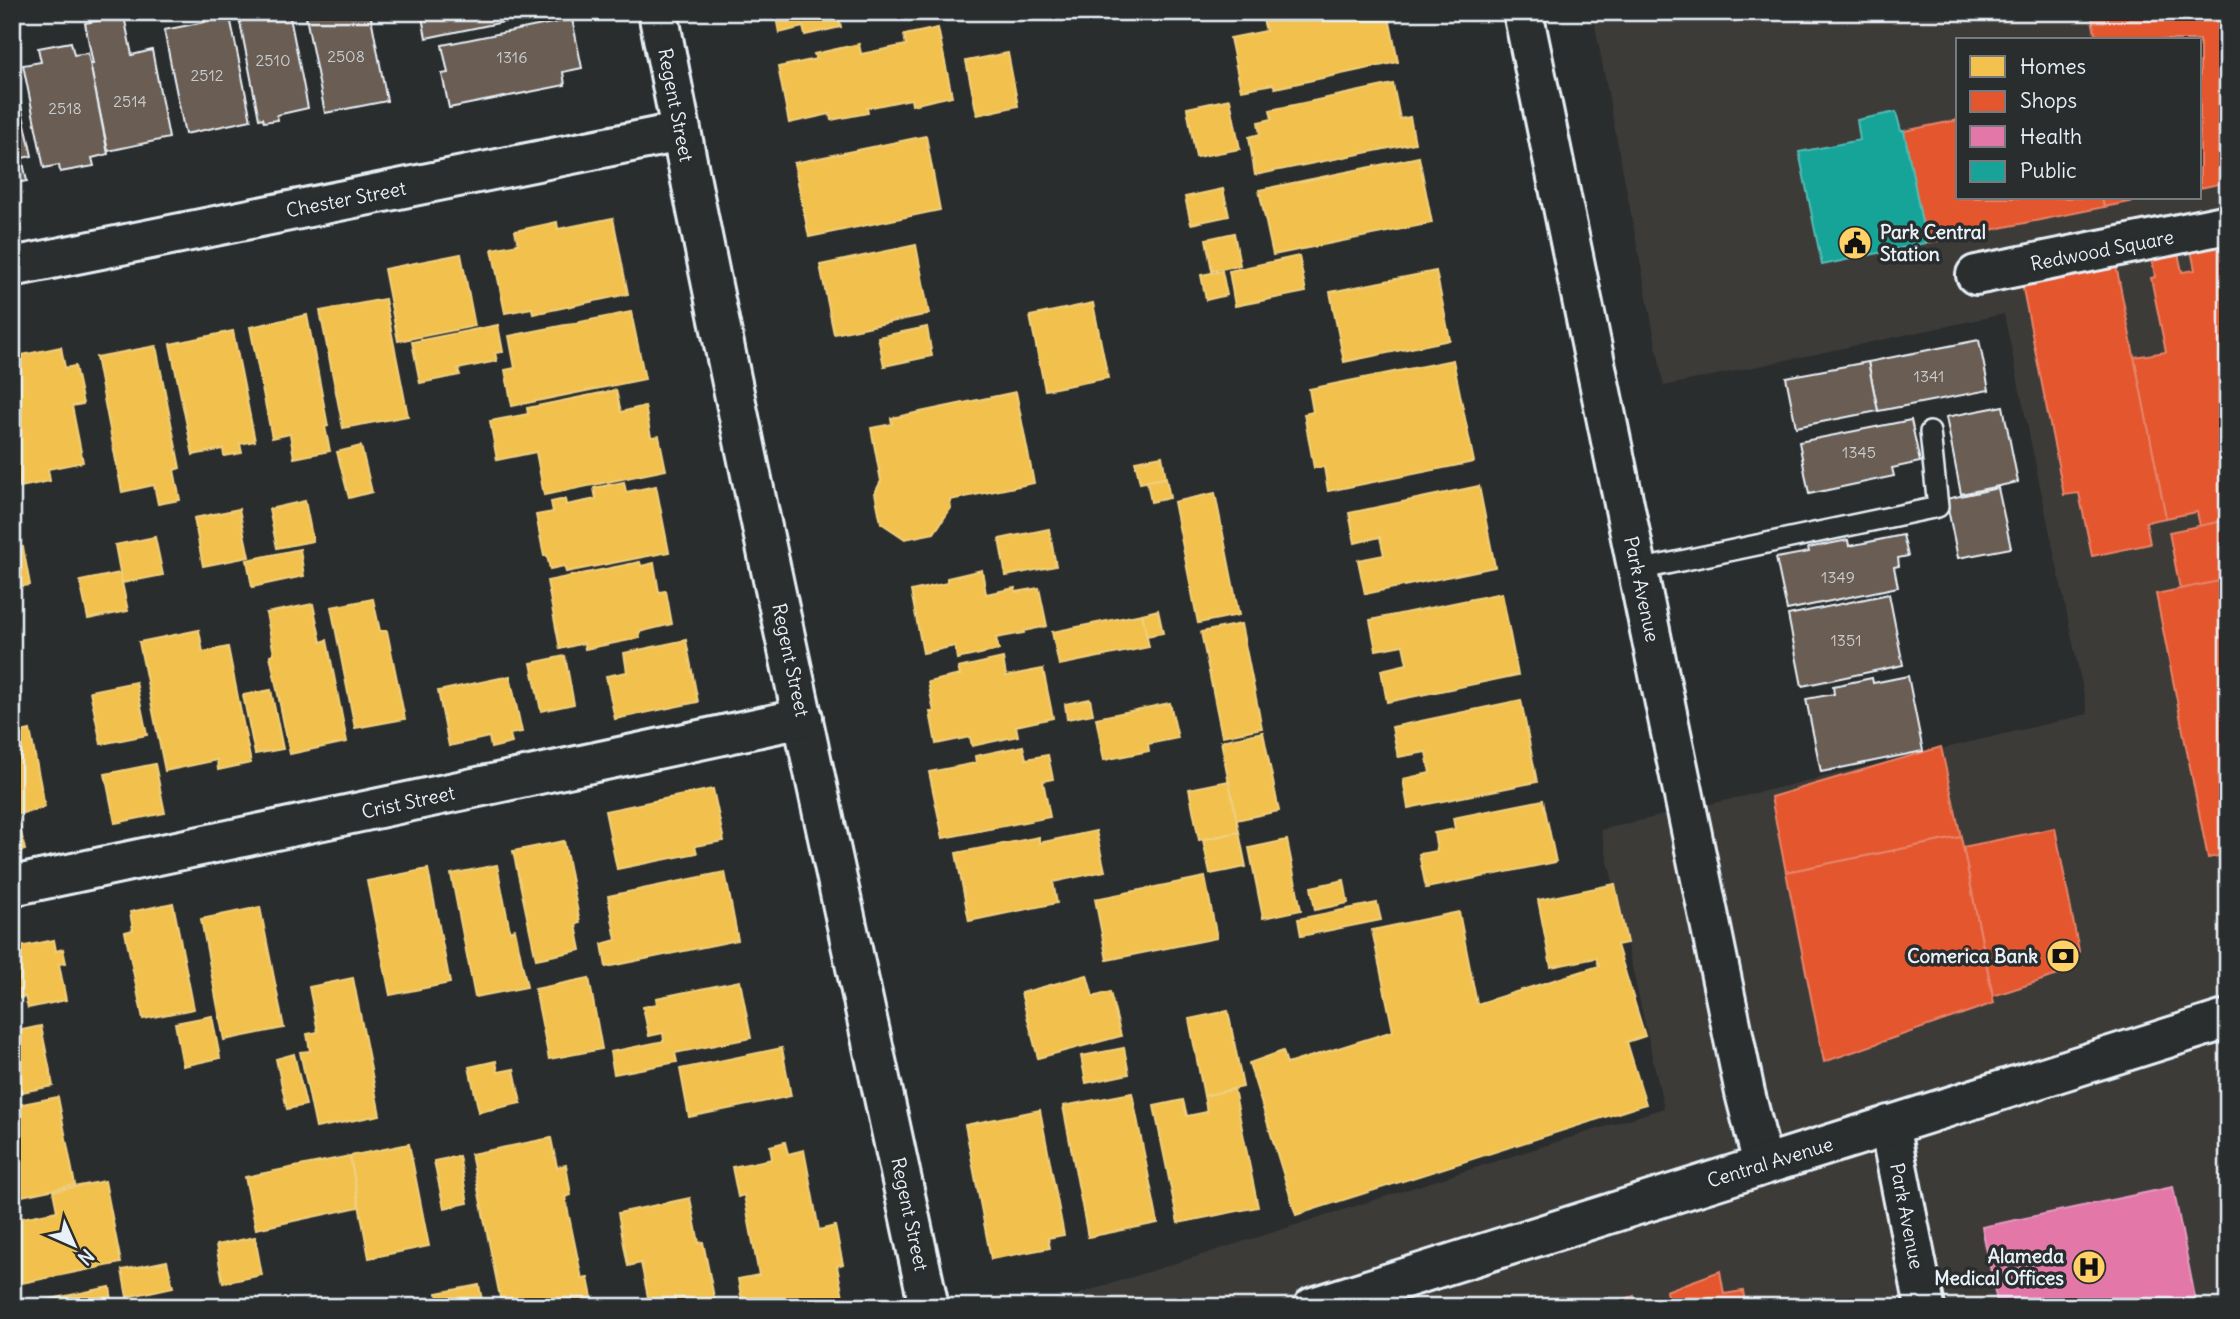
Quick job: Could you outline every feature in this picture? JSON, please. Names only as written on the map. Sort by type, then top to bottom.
[{"type":"street","name":"Regent Street","points":[[658,12],[803,718],[929,1307]]},
{"type":"street","name":"Park Avenue","points":[[1523,12],[1745,1093],[1763,1164]]},
{"type":"street","name":"Chester Street","points":[[12,267],[681,132]]},
{"type":"street","name":"Redwood Square","points":[[1976,275],[2228,224]]},
{"type":"street","name":"Crist Street","points":[[12,886],[803,718]]},
{"type":"street","name":"Central Avenue","points":[[1313,1307],[2228,1019]]},
{"type":"street","name":"Park Avenue","points":[[1889,1125],[1925,1307]]},
{"type":"lane","points":[[1638,570],[1938,507],[1930,432]]},
{"type":"shaded area","points":[[1628,12],[2228,12],[2228,1307],[1038,1307],[1664,1108],[1601,830],[2088,714],[2004,314],[1664,386],[1594,20]]},
{"type":"building: Homes","points":[[775,12],[876,12],[839,19],[841,27],[805,35],[803,27],[779,33]]},
{"type":"building: Homes","points":[[1282,12],[1388,12],[1398,62],[1275,88],[1273,84],[1241,90],[1230,38],[1266,31],[1262,16]]},
{"type":"building: Homes","points":[[938,28],[952,96],[912,105],[911,99],[867,108],[868,113],[831,120],[830,114],[789,123],[778,67],[816,59],[814,54],[859,44],[861,54],[906,45],[904,35]]},
{"type":"building: Homes","points":[[1008,53],[1018,106],[977,115],[966,61]]},
{"type":"building: Homes","points":[[1393,84],[1400,119],[1410,117],[1415,143],[1255,175],[1249,137],[1260,134],[1258,122],[1272,119],[1270,110]]},
{"type":"building: Homes","points":[[1230,99],[1240,149],[1196,157],[1187,108]]},
{"type":"building: Homes","points":[[926,136],[940,210],[809,237],[794,163]]},
{"type":"building: Homes","points":[[1419,157],[1432,223],[1273,255],[1259,190]]},
{"type":"building: Homes","points":[[1223,189],[1229,216],[1191,224],[1185,197]]},
{"type":"building: Homes","points":[[613,218],[628,294],[533,314],[532,308],[505,313],[492,249],[518,244],[515,231],[557,222],[558,229]]},
{"type":"building: Homes","points":[[1234,233],[1240,265],[1212,271],[1206,239]]},
{"type":"building: Homes","points":[[916,245],[929,314],[834,334],[820,265]]},
{"type":"building: Homes","points":[[461,254],[475,326],[398,341],[384,269]]},
{"type":"building: Homes","points":[[1299,256],[1306,292],[1235,306],[1229,271]]},
{"type":"building: Homes","points":[[1222,271],[1227,295],[1206,300],[1201,275]]},
{"type":"building: Homes","points":[[1436,271],[1450,340],[1344,362],[1330,292]]},
{"type":"building: Homes","points":[[385,299],[408,416],[343,428],[320,311]]},
{"type":"building: Homes","points":[[1093,303],[1108,378],[1045,390],[1030,316]]},
{"type":"building: Homes","points":[[631,312],[645,379],[512,406],[505,370],[515,368],[509,336]]},
{"type":"building: Homes","points":[[307,315],[328,426],[325,427],[330,451],[294,458],[290,434],[272,438],[250,327]]},
{"type":"building: Homes","points":[[498,325],[503,352],[495,353],[497,361],[458,369],[460,375],[420,383],[412,342]]},
{"type":"building: Homes","points":[[927,327],[932,356],[884,366],[878,337]]},
{"type":"building: Homes","points":[[233,331],[255,441],[240,444],[242,453],[224,456],[223,449],[193,455],[170,344]]},
{"type":"building: Homes","points":[[156,346],[180,468],[174,470],[180,500],[158,504],[154,485],[122,492],[96,357]]},
{"type":"building: Homes","points":[[61,347],[65,368],[75,366],[83,404],[72,406],[83,462],[48,469],[50,481],[20,487],[12,447],[12,357]]},
{"type":"building: Homes","points":[[1453,360],[1474,462],[1328,491],[1324,467],[1314,468],[1304,414],[1313,412],[1309,389]]},
{"type":"building: Homes","points":[[616,390],[621,412],[645,406],[651,437],[659,436],[666,470],[544,495],[536,452],[497,460],[490,421],[528,414],[527,408]]},
{"type":"building: Homes","points":[[1016,392],[1034,483],[950,500],[951,508],[934,533],[905,539],[881,523],[875,493],[881,481],[871,428],[892,424],[891,418]]},
{"type":"building: Homes","points":[[361,446],[372,492],[349,498],[337,452]]},
{"type":"building: Homes","points":[[1162,456],[1166,478],[1140,483],[1135,461]]},
{"type":"building: Homes","points":[[1166,478],[1170,498],[1151,502],[1147,481]]},
{"type":"building: Homes","points":[[624,482],[626,492],[656,486],[669,552],[566,572],[564,566],[550,569],[547,556],[544,556],[536,515],[553,512],[551,502],[565,499],[566,505],[596,499],[594,488]]},
{"type":"building: Homes","points":[[1479,486],[1495,567],[1365,594],[1358,560],[1384,555],[1380,537],[1355,543],[1349,513]]},
{"type":"building: Homes","points":[[1215,493],[1239,615],[1198,623],[1174,502]]},
{"type":"building: Homes","points":[[305,501],[313,541],[277,548],[269,509]]},
{"type":"building: Homes","points":[[239,509],[249,557],[203,566],[194,518]]},
{"type":"building: Homes","points":[[1049,529],[1056,566],[1006,576],[999,539]]},
{"type":"building: Homes","points":[[155,537],[163,575],[122,583],[115,545]]},
{"type":"building: Homes","points":[[23,547],[30,585],[12,588],[12,549]]},
{"type":"building: Homes","points":[[300,549],[304,576],[252,587],[247,560]]},
{"type":"building: Homes","points":[[640,562],[641,566],[654,563],[659,592],[666,591],[672,624],[639,632],[640,638],[585,649],[584,643],[560,649],[547,581]]},
{"type":"building: Homes","points":[[982,570],[986,594],[1015,588],[1016,592],[1039,588],[1047,626],[996,638],[999,650],[957,659],[955,646],[923,653],[911,591],[947,583],[947,578]]},
{"type":"building: Homes","points":[[120,573],[128,611],[88,619],[80,581]]},
{"type":"building: Homes","points":[[1502,593],[1518,675],[1387,702],[1381,670],[1407,664],[1403,645],[1376,650],[1370,620]]},
{"type":"building: Homes","points":[[373,599],[380,631],[387,631],[405,719],[355,728],[331,607]]},
{"type":"building: Homes","points":[[313,604],[321,642],[327,640],[347,742],[290,754],[270,655],[274,654],[266,613]]},
{"type":"building: Homes","points":[[1158,610],[1163,633],[1146,636],[1142,614]]},
{"type":"building: Homes","points":[[1142,614],[1149,647],[1059,665],[1052,632]]},
{"type":"building: Homes","points":[[1241,624],[1262,728],[1222,736],[1201,632]]},
{"type":"building: Homes","points":[[199,630],[203,652],[228,647],[251,763],[218,770],[217,760],[165,771],[139,642]]},
{"type":"building: Homes","points":[[686,640],[698,702],[615,719],[606,676],[627,672],[624,653]]},
{"type":"building: Homes","points":[[12,652],[21,698],[12,700]]},
{"type":"building: Homes","points":[[565,656],[574,704],[541,711],[531,663]]},
{"type":"building: Homes","points":[[1003,658],[1006,676],[1043,669],[1053,718],[1016,726],[1018,736],[972,746],[970,737],[936,744],[930,712],[934,712],[928,682],[960,675],[958,668]]},
{"type":"building: Homes","points":[[510,676],[522,732],[510,734],[512,743],[491,748],[489,737],[449,746],[438,691]]},
{"type":"building: Homes","points":[[136,682],[147,735],[101,744],[90,691]]},
{"type":"building: Homes","points":[[271,690],[283,749],[255,754],[243,695]]},
{"type":"building: Homes","points":[[1090,699],[1093,714],[1067,719],[1065,704]]},
{"type":"building: Homes","points":[[1521,700],[1537,782],[1408,808],[1403,779],[1430,773],[1426,752],[1398,757],[1392,727]]},
{"type":"building: Homes","points":[[1170,703],[1178,738],[1148,744],[1149,751],[1104,760],[1096,718]]},
{"type":"building: Homes","points":[[30,730],[45,807],[12,816],[12,734]]},
{"type":"building: Homes","points":[[1263,732],[1279,811],[1236,820],[1221,741]]},
{"type":"building: Homes","points":[[1023,746],[1026,759],[1048,755],[1053,779],[1043,781],[1050,817],[943,838],[929,772],[976,763],[975,756]]},
{"type":"building: Homes","points":[[155,764],[165,813],[115,823],[105,774]]},
{"type":"building: Homes","points":[[1229,781],[1239,832],[1199,840],[1189,789]]},
{"type":"building: Homes","points":[[713,789],[724,841],[695,846],[697,853],[617,869],[605,811]]},
{"type":"building: Homes","points":[[1543,800],[1556,862],[1426,888],[1419,854],[1437,851],[1434,833],[1455,829],[1453,818]]},
{"type":"building: Homes","points":[[18,818],[25,850],[12,853],[12,819]]},
{"type":"building: Homes","points":[[1096,831],[1105,871],[1053,882],[1057,903],[969,921],[956,853],[1039,837],[1039,843]]},
{"type":"building: Homes","points":[[1239,832],[1246,867],[1210,874],[1203,840]]},
{"type":"building: Homes","points":[[1287,840],[1301,910],[1263,918],[1249,848]]},
{"type":"building: Homes","points":[[564,841],[580,923],[576,925],[581,950],[536,959],[513,851]]},
{"type":"building: Homes","points":[[497,865],[510,931],[515,929],[527,987],[475,997],[451,874]]},
{"type":"building: Homes","points":[[428,869],[450,983],[390,995],[367,881]]},
{"type":"building: Homes","points":[[725,872],[738,940],[606,967],[602,944],[616,940],[608,896]]},
{"type":"building: Homes","points":[[1205,877],[1217,938],[1107,960],[1095,899]]},
{"type":"building: Homes","points":[[1344,880],[1348,903],[1315,910],[1311,887]]},
{"type":"building: Homes","points":[[1615,884],[1627,943],[1617,945],[1645,1036],[1627,1042],[1646,1104],[1296,1215],[1249,1063],[1283,1051],[1287,1064],[1393,1031],[1372,930],[1459,912],[1477,1004],[1599,966],[1596,958],[1551,967],[1538,900]]},
{"type":"building: Homes","points":[[173,903],[194,1009],[143,1019],[125,932],[133,930],[130,912]]},
{"type":"building: Homes","points":[[1377,903],[1381,920],[1301,936],[1298,919]]},
{"type":"building: Homes","points":[[260,907],[284,1028],[224,1040],[201,919]]},
{"type":"building: Homes","points":[[54,940],[56,951],[63,949],[66,963],[59,964],[66,1000],[28,1008],[25,997],[12,1000],[12,958],[17,957],[15,948]]},
{"type":"building: Homes","points":[[1087,975],[1093,997],[1110,992],[1121,1036],[1038,1058],[1021,993]]},
{"type":"building: Homes","points":[[353,978],[380,1115],[316,1128],[300,1052],[310,1051],[307,1034],[318,1032],[309,987]]},
{"type":"building: Homes","points":[[589,978],[602,1049],[549,1059],[535,989]]},
{"type":"building: Homes","points":[[740,981],[751,1038],[675,1053],[677,1062],[614,1074],[610,1052],[664,1041],[663,1033],[649,1036],[643,1007],[657,1004],[656,998]]},
{"type":"building: Homes","points":[[1228,1011],[1243,1087],[1204,1096],[1189,1019]]},
{"type":"building: Homes","points":[[212,1016],[220,1058],[183,1066],[175,1023]]},
{"type":"building: Homes","points":[[41,1026],[53,1086],[12,1094],[12,1032]]},
{"type":"building: Homes","points":[[782,1048],[791,1096],[689,1117],[680,1069]]},
{"type":"building: Homes","points":[[1124,1048],[1129,1074],[1086,1083],[1081,1056]]},
{"type":"building: Homes","points":[[294,1054],[306,1105],[287,1109],[276,1059]]},
{"type":"building: Homes","points":[[496,1061],[498,1072],[514,1069],[521,1103],[479,1112],[469,1067]]},
{"type":"building: Homes","points":[[1234,1089],[1258,1207],[1178,1223],[1154,1106],[1183,1100],[1187,1116],[1207,1112],[1204,1096]]},
{"type":"building: Homes","points":[[1132,1093],[1158,1223],[1088,1237],[1063,1106]]},
{"type":"building: Homes","points":[[58,1097],[75,1185],[12,1198],[12,1113],[18,1112],[17,1105]]},
{"type":"building: Homes","points":[[1040,1110],[1064,1235],[1048,1238],[1050,1248],[991,1259],[965,1125]]},
{"type":"building: Homes","points":[[551,1138],[557,1167],[566,1165],[571,1195],[565,1197],[582,1279],[588,1278],[594,1307],[502,1307],[471,1154]]},
{"type":"building: Homes","points":[[785,1142],[788,1154],[804,1150],[819,1230],[835,1226],[843,1264],[837,1266],[845,1307],[743,1307],[738,1279],[759,1275],[744,1195],[738,1197],[732,1167],[772,1159],[770,1146]]},
{"type":"building: Homes","points":[[409,1144],[429,1246],[369,1258],[350,1156]]},
{"type":"building: Homes","points":[[350,1156],[359,1207],[256,1229],[245,1177]]},
{"type":"building: Homes","points":[[459,1156],[468,1203],[444,1208],[434,1161]]},
{"type":"building: Homes","points":[[105,1181],[121,1263],[12,1285],[12,1220],[57,1211],[53,1191]]},
{"type":"building: Homes","points":[[690,1198],[699,1243],[703,1242],[716,1307],[650,1307],[641,1263],[628,1266],[618,1213]]},
{"type":"building: Homes","points":[[255,1237],[262,1275],[223,1283],[216,1245]]},
{"type":"building: Homes","points":[[167,1261],[173,1287],[127,1297],[122,1270]]},
{"type":"building: Homes","points":[[479,1285],[483,1305],[490,1304],[490,1307],[440,1307],[437,1293]]},
{"type":"building: Homes","points":[[110,1287],[113,1307],[12,1307]]},
{"type":"building: Homes","points":[[370,1302],[371,1307],[347,1307]]},
{"type":"building: Shops","points":[[2091,12],[2228,12],[2228,182],[2202,188],[2202,38],[2096,38]]},
{"type":"building: Shops","points":[[1956,120],[1956,200],[2102,200],[2104,207],[1926,243],[1904,131]]},
{"type":"building: Shops","points":[[2102,200],[2140,200],[2104,207]]},
{"type":"building: Shops","points":[[2228,238],[2228,520],[2200,526],[2197,512],[2166,518],[2134,357],[2166,352],[2151,278],[2155,277],[2151,253],[2177,248],[2182,272],[2195,270],[2190,245]]},
{"type":"building: Shops","points":[[2115,260],[2166,518],[2146,522],[2150,544],[2092,556],[2079,493],[2064,495],[2021,279]]},
{"type":"building: Shops","points":[[2228,520],[2228,580],[2180,589],[2169,532]]},
{"type":"building: Shops","points":[[2228,580],[2228,854],[2208,858],[2156,594]]},
{"type":"building: Shops","points":[[1941,747],[1961,837],[1786,872],[1771,797]]},
{"type":"building: Shops","points":[[2055,828],[2079,951],[2073,966],[2064,973],[1993,996],[1963,847]]},
{"type":"building: Shops","points":[[1961,837],[1994,1003],[1824,1062],[1786,872]]},
{"type":"building: Shops","points":[[1720,1271],[1724,1294],[1743,1291],[1746,1307],[1669,1307],[1666,1291]]},
{"type":"building: Shops","points":[[1634,1296],[1636,1307],[1599,1307]]},
{"type":"building: Health","name":"Alameda Medical Offices","points":[[2173,1187],[2197,1307],[1998,1307],[1982,1227]]},
{"type":"building: Public","points":[[1896,112],[1901,131],[1904,131],[1926,243],[1822,265],[1799,152],[1860,140],[1857,120]]},
{"type":"building: Other","points":[[203,12],[229,12],[251,120],[185,134],[164,30],[205,22]]},
{"type":"building: Other","points":[[238,12],[289,12],[308,108],[277,115],[278,120],[264,122],[263,118],[259,119]]},
{"type":"building: Other","points":[[305,12],[370,12],[387,101],[325,113]]},
{"type":"building: Other","points":[[421,12],[552,12],[426,38]]},
{"type":"building: Other","points":[[124,16],[132,55],[152,50],[169,138],[108,151],[90,64],[93,64],[85,23]]},
{"type":"building: Other","points":[[572,19],[582,68],[563,72],[565,85],[449,108],[442,74],[448,73],[442,45]]},
{"type":"building: Other","points":[[71,42],[74,55],[88,53],[108,154],[92,158],[94,166],[60,172],[59,165],[44,168],[23,65],[41,62],[38,48]]},
{"type":"building: Other","points":[[12,64],[32,156],[22,158],[27,181],[12,184]]},
{"type":"building: Other","points":[[1979,340],[1989,390],[1878,411],[1868,362]]},
{"type":"building: Other","points":[[1868,362],[1878,411],[1796,427],[1786,377]]},
{"type":"building: Other","points":[[2003,406],[2018,482],[1961,494],[1946,417]]},
{"type":"building: Other","points":[[1911,420],[1920,462],[1892,468],[1894,476],[1809,494],[1799,442]]},
{"type":"building: Other","points":[[1998,488],[2011,548],[1958,558],[1946,499]]},
{"type":"building: Other","points":[[1903,535],[1908,556],[1898,558],[1899,566],[1894,567],[1898,587],[1787,610],[1776,558],[1809,552],[1808,548],[1848,540],[1849,546]]},
{"type":"building: Other","points":[[1889,594],[1903,665],[1802,686],[1788,615]]},
{"type":"building: Other","points":[[1908,676],[1923,751],[1821,772],[1806,699],[1834,694],[1833,686],[1872,678],[1873,683]]},
{"type":"place","name":"Park Central Station","points":[[1855,243]]},
{"type":"place","name":"Comerica Bank","points":[[2063,956]]},
{"type":"place","name":"Alameda Medical Offices","points":[[2089,1267]]}]
